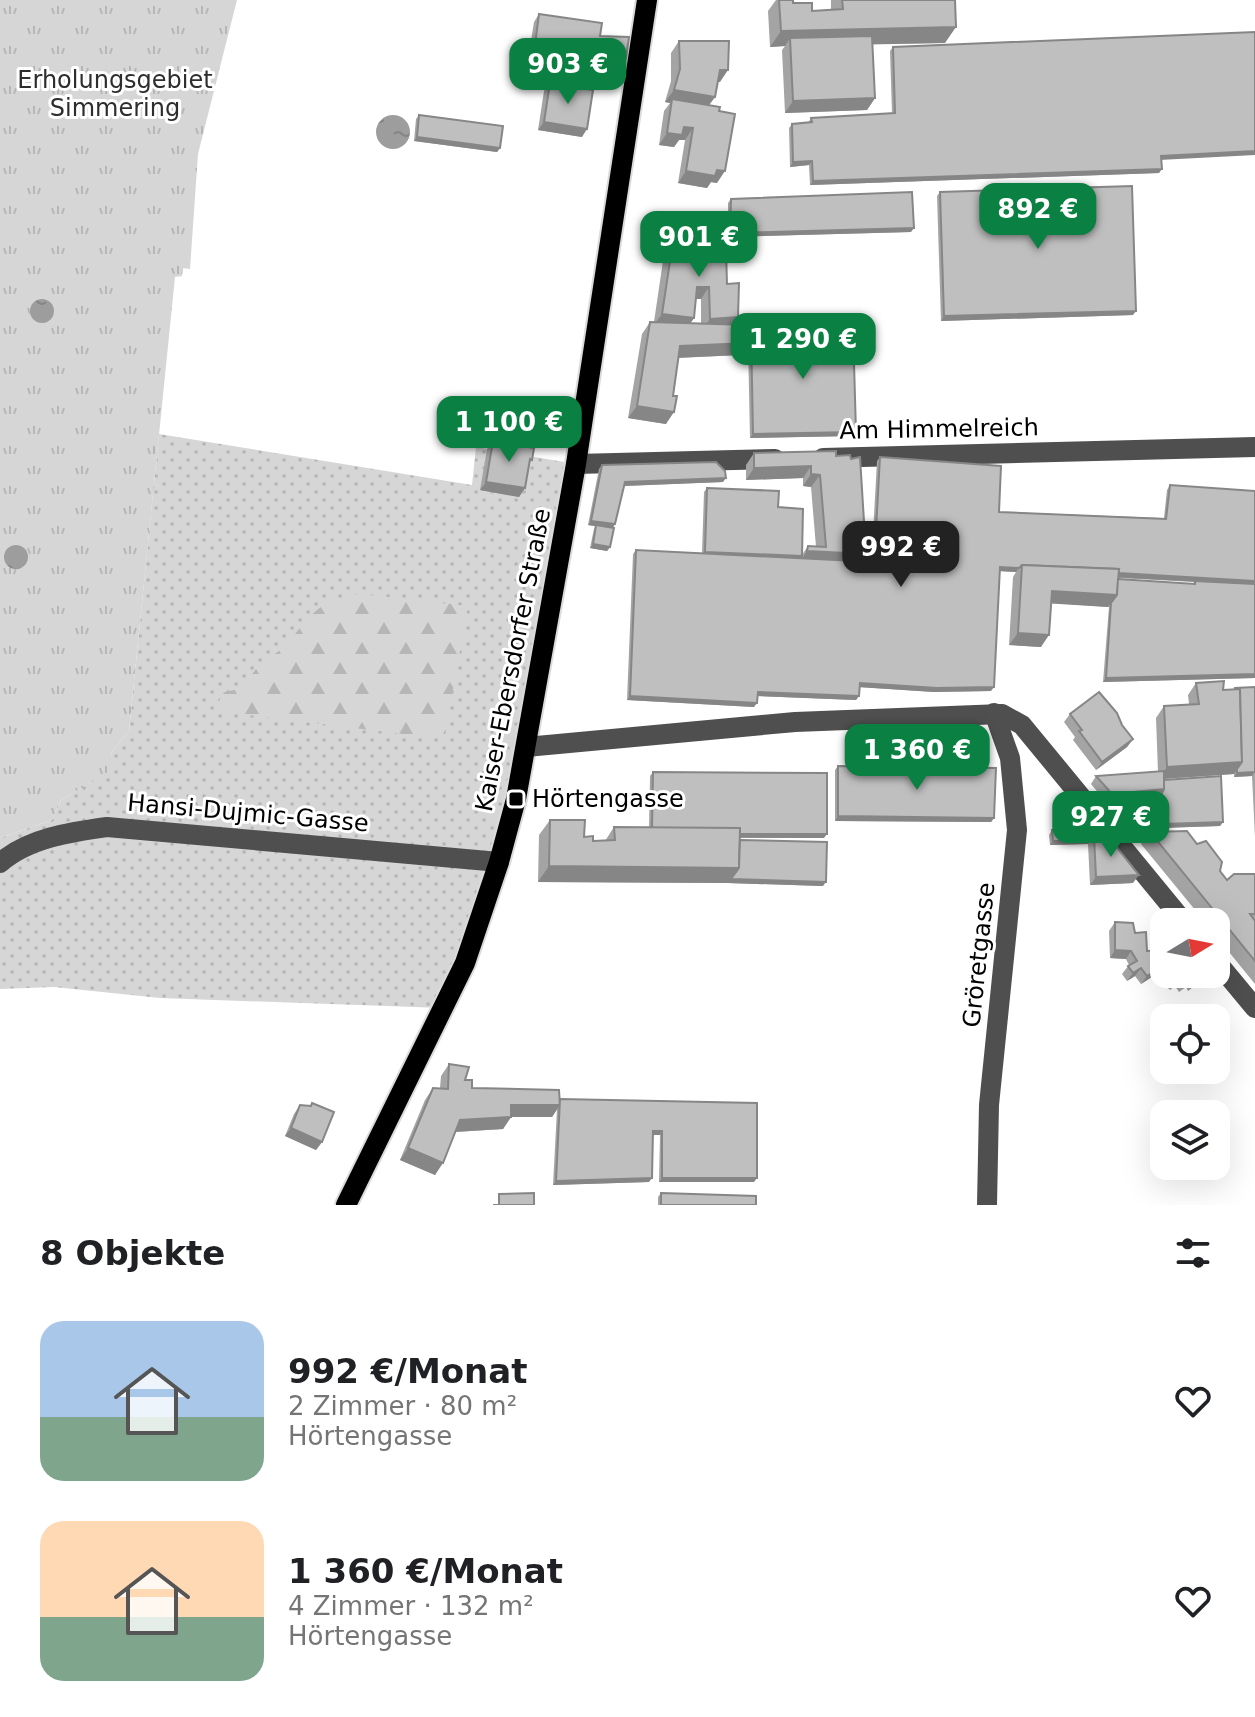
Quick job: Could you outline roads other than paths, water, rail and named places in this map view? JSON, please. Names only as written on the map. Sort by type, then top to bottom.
[{"type":"main road","name":"Kaiser-Ebersdorfer Straße","points":[[346,1205],[465,963],[499,862],[526,747],[576,464],[647,0]]},
{"type":"street","name":"Am Himmelreich","points":[[576,464],[1255,447]]},
{"type":"street","name":"Gröretgasse","points":[[987,1205],[989,1105],[1017,830],[1010,758],[994,713]]},
{"type":"street","points":[[526,747],[795,722],[1002,714],[1022,725],[1172,908]]},
{"type":"street","name":"Hansi-Dujmic-Gasse","points":[[0,863],[42,841],[107,827],[499,862]]},
{"type":"street","points":[[1230,978],[1255,1008]]},
{"type":"water","points":[[393,115],[405,120],[410,132],[405,144],[393,149],[381,144],[376,132],[381,120]]},
{"type":"water","points":[[42,299],[50,303],[54,311],[50,319],[42,323],[34,319],[30,311],[34,303]]},
{"type":"water","points":[[16,545],[24,549],[28,557],[24,565],[16,569],[8,565],[4,557],[8,549]]},
{"type":"place","name":"Hörtengasse","points":[[516,799]]},
{"type":"park label","name":"Erholungsgebiet Simmering","points":[[115,94]]}]
